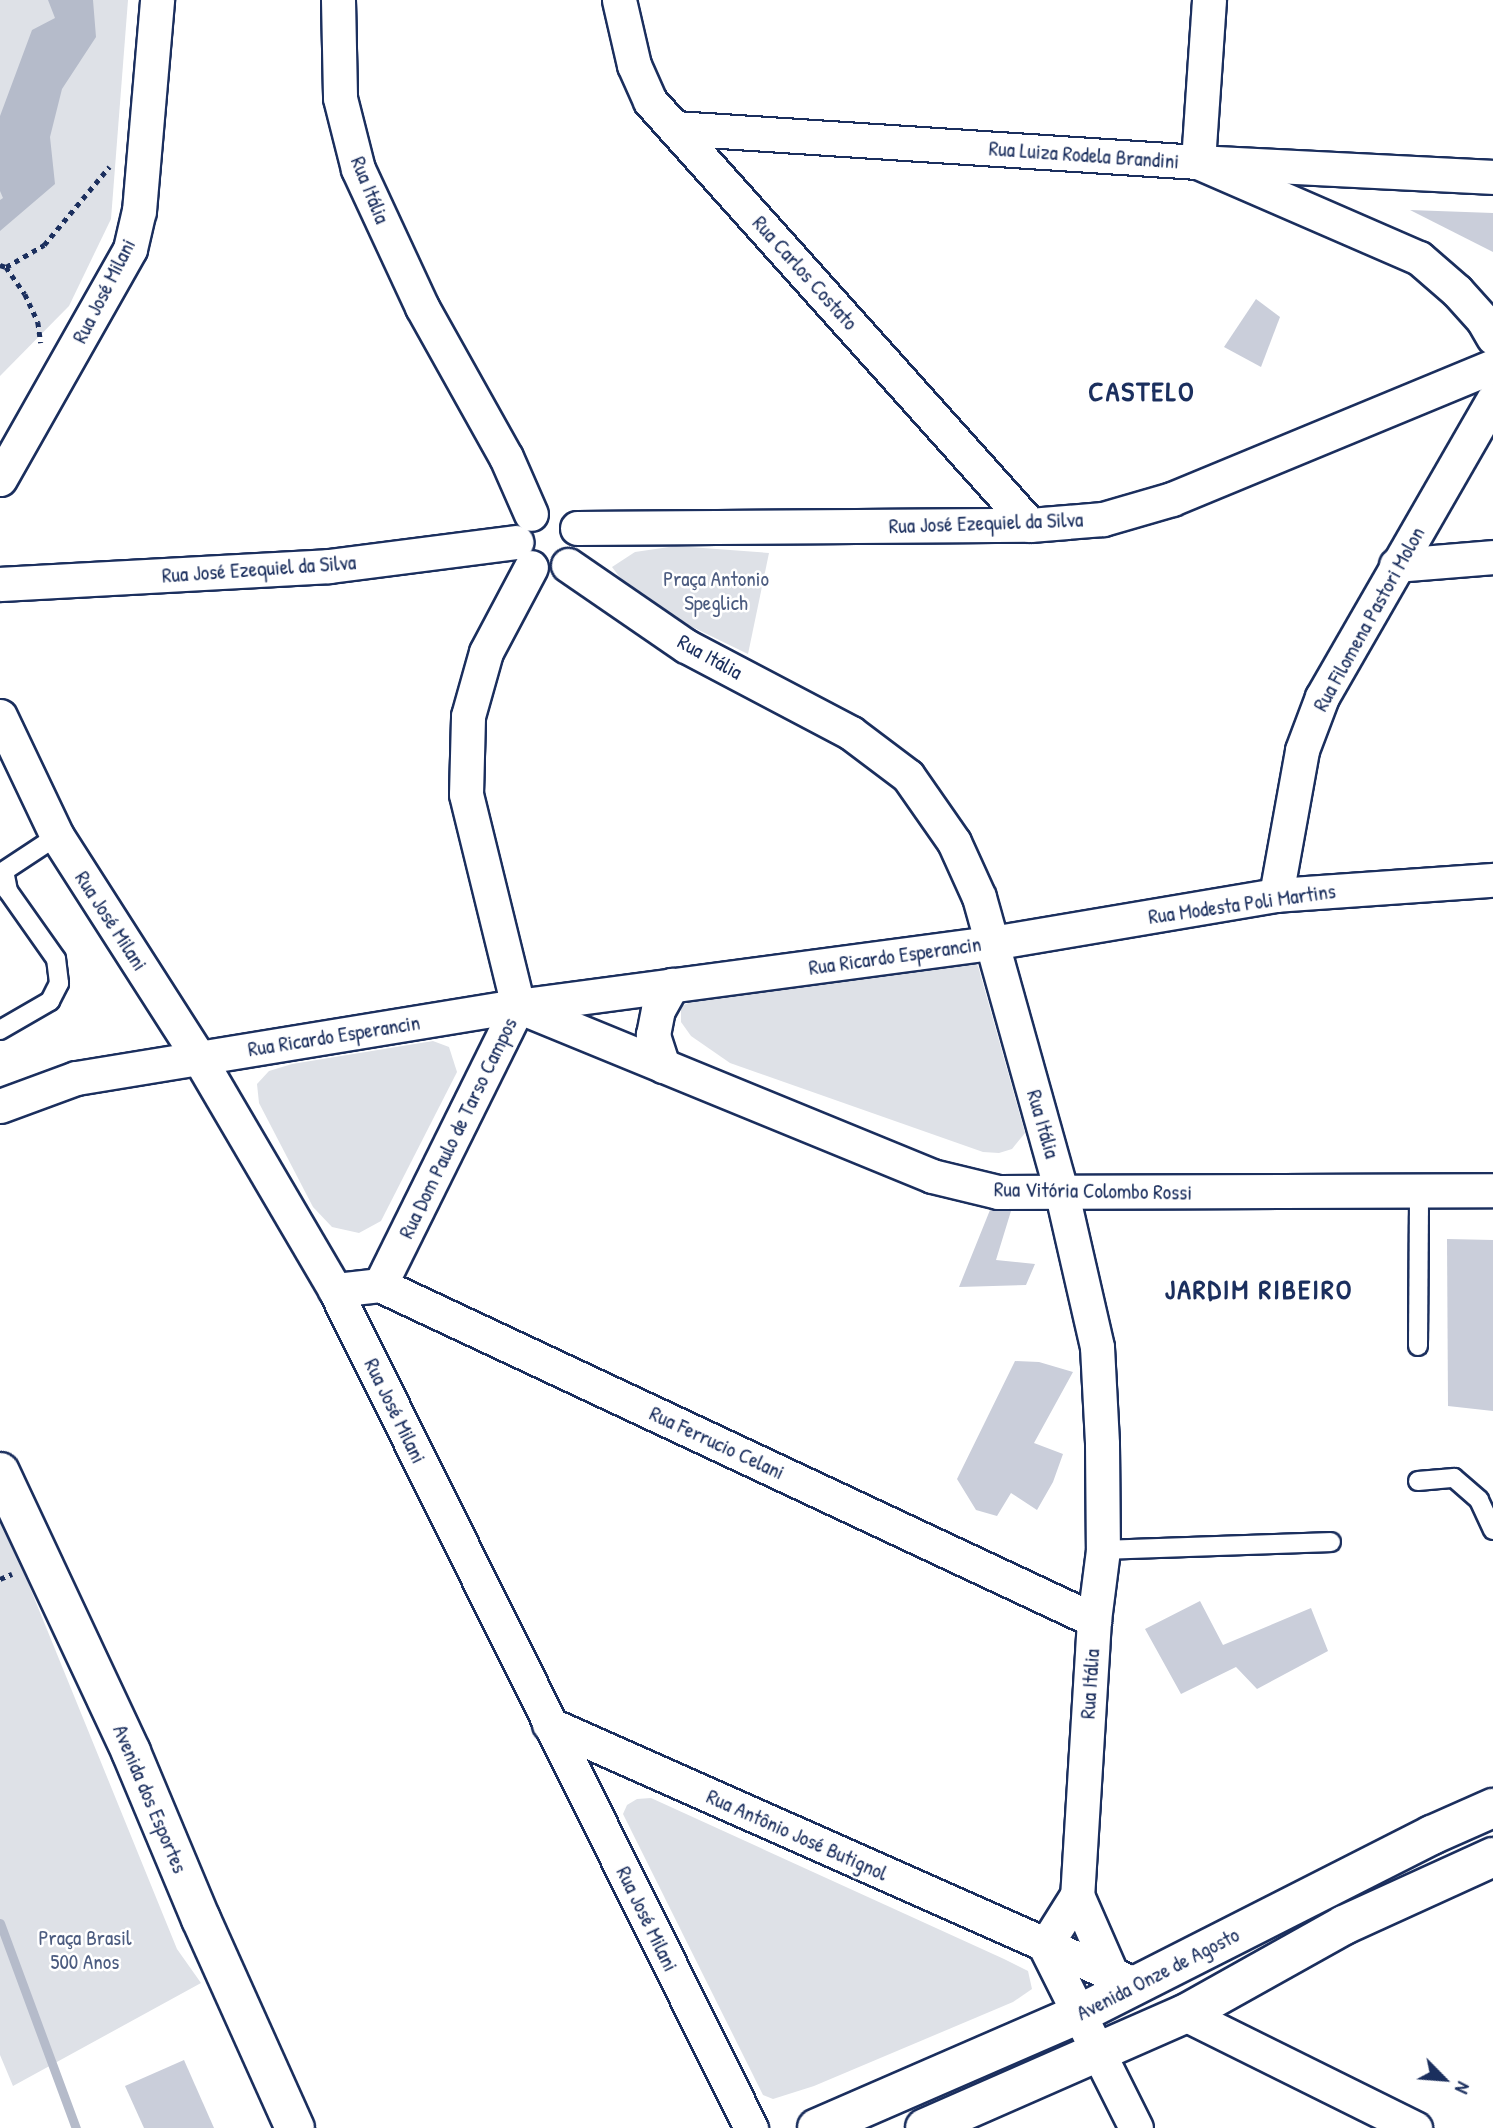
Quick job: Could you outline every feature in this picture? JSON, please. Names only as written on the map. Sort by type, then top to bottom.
[{"type":"main road","name":"Avenida dos Esportes","points":[[0,1472],[131,1752],[201,1919],[295,2128]]},
{"type":"main road","name":"Avenida Onze de Agosto","points":[[817,2128],[1079,2014],[1124,1979],[1493,1808]]},
{"type":"main road","name":"Avenida Onze de Agosto","points":[[925,2128],[1185,2014],[1345,1925],[1493,1857]]},
{"type":"street","name":"Rua José Milani","points":[[0,479],[130,249],[139,211],[157,0]]},
{"type":"street","name":"Rua Itália","points":[[338,0],[340,98],[358,169],[422,307],[506,457],[526,541]]},
{"type":"street","name":"Rua Carlos Costato","points":[[619,0],[634,65],[650,101],[1030,525]]},
{"type":"street","points":[[1209,0],[1198,162],[1419,258],[1457,291],[1483,320],[1493,337]]},
{"type":"street","name":"Rua Luiza Rodela Brandini","points":[[675,128],[1198,162],[1493,177]]},
{"type":"street","name":"Rua José Ezequiel da Silva","points":[[577,528],[1030,525],[1103,519],[1172,499],[1493,366]]},
{"type":"street","name":"Rua Filomena Pastori Molon","points":[[1276,895],[1302,750],[1322,697],[1493,400]]},
{"type":"street","points":[[552,509],[571,519],[577,528],[578,549],[568,565],[550,572],[526,541],[552,509]]},
{"type":"street","name":"Rua José Ezequiel da Silva","points":[[0,584],[329,566],[526,541]]},
{"type":"street","name":"Rua Dom Paulo de Tarso Campos","points":[[380,1285],[518,1006],[466,794],[468,716],[486,652],[526,541]]},
{"type":"street","points":[[1396,565],[1493,557]]},
{"type":"street","name":"Rua Itália","points":[[568,565],[686,646],[851,733],[908,776],[954,842],[979,897],[1062,1194],[1097,1347],[1102,1444],[1103,1550],[1094,1620],[1077,1895]]},
{"type":"street","name":"Rua José Milani","points":[[0,716],[57,836],[199,1058],[335,1290],[751,2128]]},
{"type":"street","name":"Rua Modesta Poli Martins","points":[[992,943],[1276,895],[1493,880]]},
{"type":"street","name":"Rua Ricardo Esperancin","points":[[0,1106],[76,1078],[518,1006],[992,943]]},
{"type":"street","points":[[663,1066],[653,1035],[658,1010],[672,985]]},
{"type":"street","name":"Rua Vitória Colombo Rossi","points":[[518,1006],[933,1176],[998,1192],[1062,1194],[1493,1190]]},
{"type":"street","points":[[335,1290],[380,1285]]},
{"type":"street","name":"Rua Ferrucio Celani","points":[[380,1285],[1094,1620]]},
{"type":"street","name":"Rua Antônio José Butignol","points":[[549,1724],[1124,1979]]},
{"type":"street","points":[[1124,1979],[1077,1895],[1045,1946],[1136,2128]]},
{"type":"street","points":[[1185,2014],[1415,2128]]},
{"type":"lane","points":[[0,1030],[50,1001],[59,983],[56,958],[8,891],[4,871],[57,836]]},
{"type":"lane","points":[[1418,1346],[1419,1191]]},
{"type":"lane","points":[[1418,1481],[1454,1478],[1479,1500],[1493,1530]]},
{"type":"lane","points":[[1103,1550],[1331,1542]]},
{"type":"path","points":[[54,382],[33,362],[41,343],[38,322],[25,294],[3,266],[44,245],[113,163]]},
{"type":"green space","points":[[0,0],[128,0],[111,219],[69,306],[0,376]]},
{"type":"green space","name":"Praça Antonio Speglich","points":[[676,546],[769,553],[748,654],[680,621],[628,588],[612,567],[635,552]]},
{"type":"green space","points":[[968,955],[978,966],[1025,1133],[1012,1149],[999,1153],[983,1152],[730,1063],[691,1036],[681,1022],[681,1006],[708,995]]},
{"type":"green space","points":[[433,1041],[449,1047],[457,1072],[381,1221],[359,1233],[332,1227],[313,1207],[259,1103],[257,1084],[269,1071],[292,1064]]},
{"type":"green space","name":"Praça Brasil 500 Anos","points":[[0,1514],[177,1949],[201,1983],[13,2086],[0,2055]]},
{"type":"green space","points":[[651,1798],[1028,1971],[1032,1989],[1013,2002],[814,2086],[773,2099],[763,2095],[623,1814],[627,1805],[637,1799]]},
{"type":"water","points":[[48,0],[93,0],[96,37],[62,89],[50,137],[55,184],[0,231],[0,200],[3,198],[0,191],[0,116],[32,30],[55,18]]},
{"type":"building","points":[[1410,210],[1493,213],[1493,252]]},
{"type":"building","points":[[1256,299],[1280,317],[1261,367],[1224,347]]},
{"type":"building","points":[[990,1210],[1011,1211],[996,1260],[1035,1264],[1026,1285],[959,1287]]},
{"type":"building","points":[[1447,1239],[1493,1240],[1493,1411],[1448,1406]]},
{"type":"building","points":[[1015,1361],[1039,1362],[1073,1372],[1034,1443],[1063,1454],[1053,1482],[1037,1510],[1011,1493],[997,1516],[976,1510],[957,1479]]},
{"type":"building","points":[[1200,1601],[1223,1645],[1311,1608],[1328,1651],[1257,1689],[1236,1667],[1181,1694],[1145,1629]]},
{"type":"building","points":[[184,2060],[214,2128],[144,2128],[125,2086]]},
{"type":"waterway","points":[[0,1923],[76,2128]]},
{"type":"district","name":"CASTELO","points":[[1142,391]]},
{"type":"district","name":"JARDIM RIBEIRO","points":[[1259,1289]]}]
